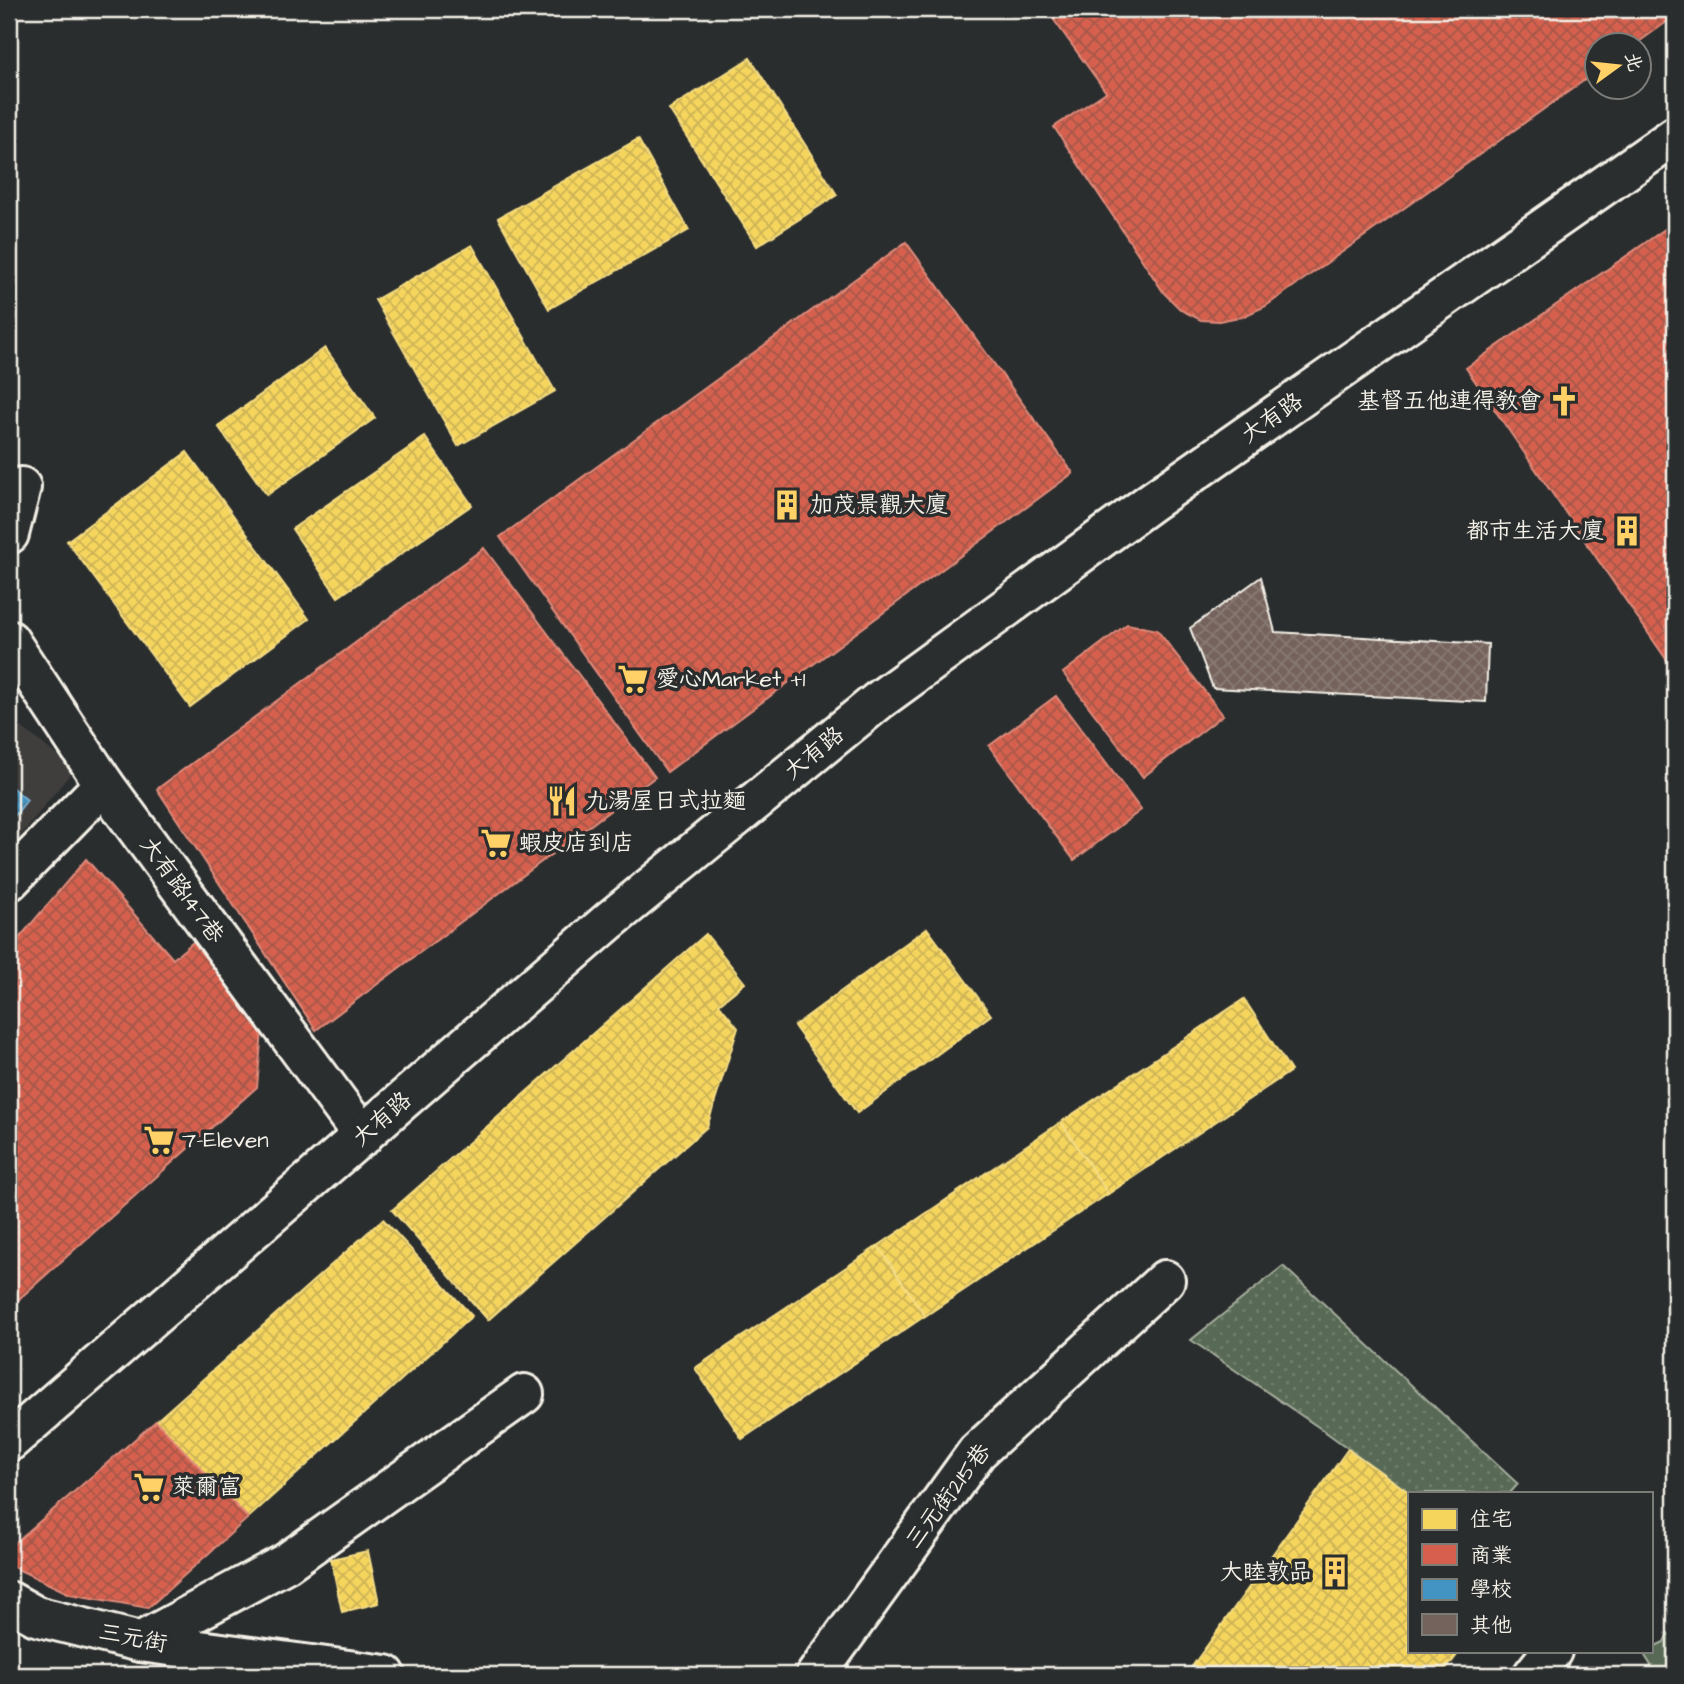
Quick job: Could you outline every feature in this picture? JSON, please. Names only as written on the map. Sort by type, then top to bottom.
[{"type":"street","name":"大有路","points":[[9,1441],[609,921],[878,701],[1151,502],[1675,136]]},
{"type":"street","points":[[9,534],[21,487]]},
{"type":"street","name":"大有路147巷","points":[[9,640],[104,784],[363,1136]]},
{"type":"street","points":[[9,881],[104,784]]},
{"type":"street","name":"三元街215巷","points":[[816,1675],[977,1452],[1165,1280]]},
{"type":"street","points":[[140,1642],[286,1563],[524,1394]]},
{"type":"street","name":"三元街","points":[[9,1601],[36,1615],[140,1642],[386,1675]]},
{"type":"street","points":[[1533,1675],[1551,1652]]},
{"type":"shaded area","points":[[9,717],[74,769],[9,850]]},
{"type":"green space","points":[[1283,1266],[1518,1484],[1511,1492],[1409,1492],[1191,1340]]},
{"type":"green space","points":[[1668,1633],[1675,1643],[1675,1675],[1657,1675],[1643,1652],[1652,1652],[1652,1648],[1664,1642]]},
{"type":"building: 住宅","points":[[750,58],[837,195],[757,246],[669,109]]},
{"type":"building: 住宅","points":[[638,139],[689,230],[549,309],[498,218]]},
{"type":"building: 住宅","points":[[472,245],[555,391],[458,446],[375,300]]},
{"type":"building: 住宅","points":[[325,348],[375,418],[267,495],[218,426]]},
{"type":"building: 住宅","points":[[425,437],[472,505],[338,597],[292,529]]},
{"type":"building: 住宅","points":[[187,452],[309,619],[190,707],[67,541]]},
{"type":"building: 住宅","points":[[927,928],[991,1015],[857,1113],[794,1026]]},
{"type":"building: 住宅","points":[[706,934],[745,983],[719,1004],[738,1028],[707,1127],[488,1320],[392,1210]]},
{"type":"building: 住宅","points":[[1244,999],[1291,1071],[1108,1194],[1061,1122]]},
{"type":"building: 住宅","points":[[1061,1122],[1108,1194],[925,1316],[878,1246]]},
{"type":"building: 住宅","points":[[383,1219],[472,1316],[248,1518],[156,1421]]},
{"type":"building: 住宅","points":[[878,1246],[925,1316],[742,1439],[695,1368]]},
{"type":"building: 住宅","name":"大睦敦品","points":[[1348,1449],[1409,1492],[1408,1652],[1459,1652],[1442,1675],[1186,1675]]},
{"type":"building: 住宅","points":[[368,1551],[379,1603],[342,1612],[331,1559]]},
{"type":"building: 商業","points":[[1046,9],[1675,9],[1675,16],[1652,32],[1582,32],[1582,82],[1266,306],[1244,316],[1219,321],[1201,320],[1181,310],[1164,293],[1054,127],[1106,92]]},
{"type":"building: 商業","name":"都市生活大廈","points":[[1675,222],[1675,672],[1466,368]]},
{"type":"building: 商業","name":"加茂景觀大廈","points":[[906,242],[1073,473],[667,772],[500,537]]},
{"type":"building: 商業","points":[[484,548],[655,777],[316,1030],[157,789]]},
{"type":"building: 商業","points":[[1127,624],[1157,630],[1223,715],[1143,777],[1063,673]]},
{"type":"building: 商業","points":[[1056,696],[1141,810],[1074,860],[989,746]]},
{"type":"building: 商業","points":[[86,859],[173,959],[198,938],[262,1031],[257,1087],[9,1308],[9,950]]},
{"type":"building: 商業","name":"萊爾富","points":[[156,1421],[248,1518],[148,1608],[70,1594],[9,1565],[9,1548]]},
{"type":"building: 學校","points":[[9,785],[27,800],[9,823]]},
{"type":"building: 其他","points":[[1261,577],[1275,632],[1488,644],[1486,702],[1213,688],[1190,628]]},
{"type":"place","name":"基督五他連得教會","points":[[1564,401]]},
{"type":"place","name":"加茂景觀大廈","points":[[787,505]]},
{"type":"place","name":"都市生活大廈","points":[[1627,531]]},
{"type":"place","name":"愛心Market +1","points":[[633,679]]},
{"type":"place","name":"九湯屋日式拉麵","points":[[562,801]]},
{"type":"place","name":"蝦皮店到店","points":[[496,843]]},
{"type":"place","name":"7-Eleven","points":[[159,1140]]},
{"type":"place","name":"萊爾富","points":[[149,1487]]},
{"type":"place","name":"大睦敦品","points":[[1335,1572]]}]
